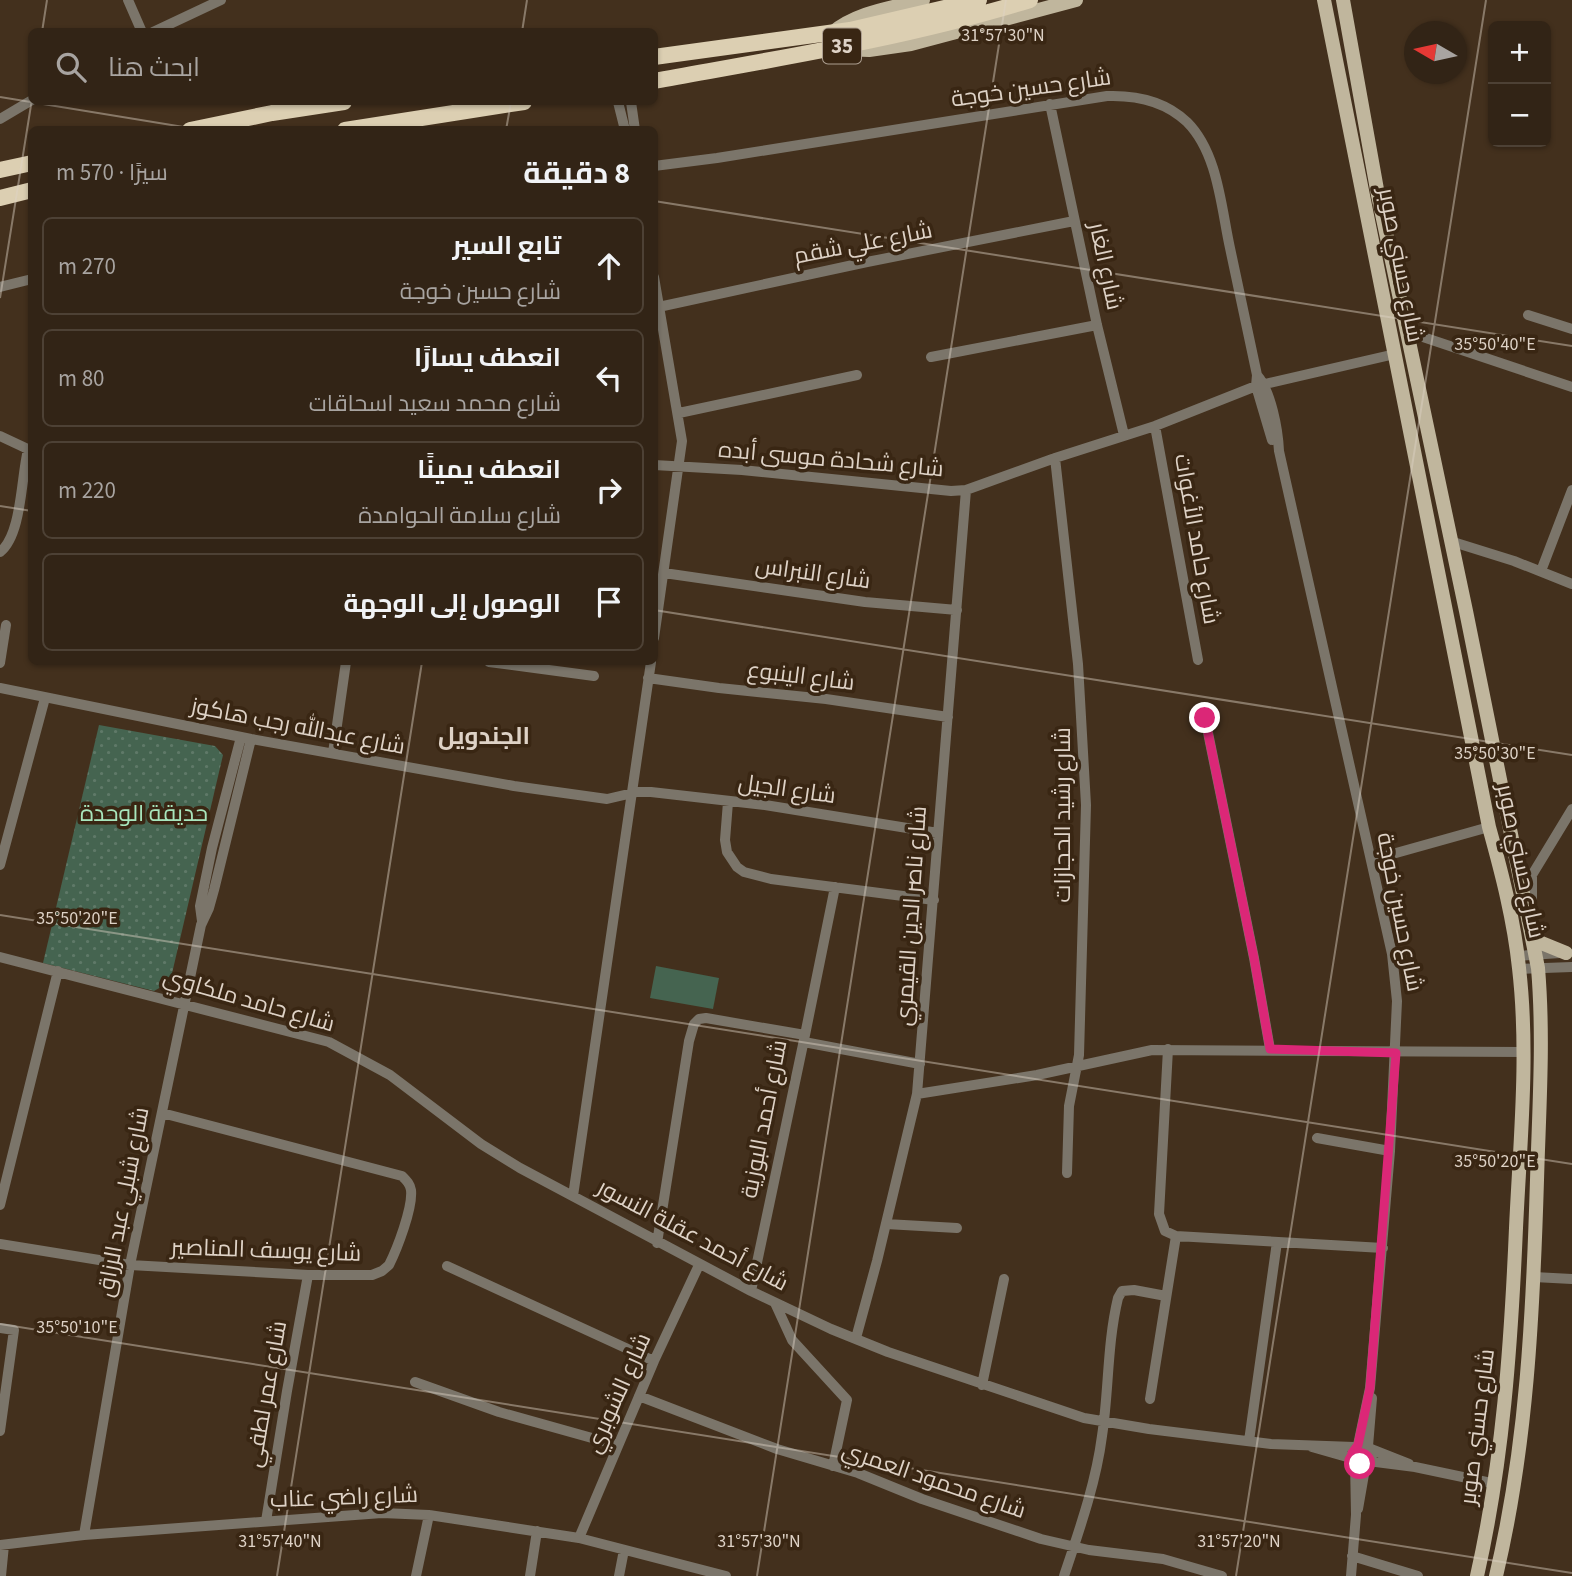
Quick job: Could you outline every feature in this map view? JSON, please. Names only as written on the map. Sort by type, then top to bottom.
[{"type":"highway","name":"35","points":[[903,26],[979,0]]},
{"type":"highway","name":"35","points":[[658,80],[833,40],[1030,0]]},
{"type":"highway","name":"35","points":[[658,57],[833,40]]},
{"type":"highway","points":[[209,126],[324,105]]},
{"type":"highway","points":[[371,126],[505,105]]},
{"type":"highway","points":[[0,170],[28,164]]},
{"type":"highway","points":[[0,198],[28,191]]},
{"type":"main road","points":[[923,0],[848,21],[833,40],[869,50],[911,44],[969,31],[1076,0]]},
{"type":"main road","name":"شارع حسني صوبر","points":[[1343,0],[1378,195],[1537,961],[1541,1074],[1534,1278],[1520,1437],[1511,1507],[1496,1576]]},
{"type":"main road","name":"شارع حسني صوبر","points":[[1323,1],[1489,827],[1508,897],[1519,962],[1524,1052],[1511,1341],[1496,1484],[1478,1576]]},
{"type":"main road","points":[[1416,468],[1433,462]]},
{"type":"main road","points":[[1532,934],[1538,942],[1569,953]]},
{"type":"street","points":[[128,0],[140,28]]},
{"type":"street","points":[[162,28],[221,0]]},
{"type":"street","name":"شارع حسين خوجة","points":[[658,165],[1107,96],[1130,96],[1170,108],[1194,130],[1201,142],[1214,175],[1261,386],[1279,451],[1397,987],[1396,1053],[1383,1248],[1363,1447]]},
{"type":"street","points":[[0,119],[28,102]]},
{"type":"street","name":"شارع الغار","points":[[1050,104],[1097,326],[1124,435]]},
{"type":"street","points":[[619,105],[624,126]]},
{"type":"street","points":[[631,105],[634,126]]},
{"type":"street","name":"شارع علي شقم","points":[[658,308],[867,262],[1074,221]]},
{"type":"street","points":[[0,287],[28,280]]},
{"type":"street","points":[[658,313],[679,413],[682,441],[658,612]]},
{"type":"street","points":[[1528,315],[1572,329]]},
{"type":"street","points":[[931,357],[1097,326]]},
{"type":"street","points":[[1408,331],[1572,387]]},
{"type":"street","name":"شارع شحادة موسى أبده","points":[[658,465],[742,470],[951,491],[966,490],[1155,426],[1261,386],[1395,354]]},
{"type":"street","points":[[679,413],[857,374]]},
{"type":"street","name":"شارع حامد الأغوات","points":[[1155,426],[1198,660]]},
{"type":"street","points":[[0,436],[28,450]]},
{"type":"street","name":"شارع رشيد الحجازات","points":[[1055,458],[1077,651],[1086,805],[1082,979],[1076,1067],[1069,1106],[1067,1173]]},
{"type":"street","points":[[0,552],[6,548],[13,533],[28,461]]},
{"type":"street","name":"شارع ناصر الدين القيمري","points":[[856,1338],[917,1094],[966,490]]},
{"type":"street","points":[[1541,571],[1572,490]]},
{"type":"street","points":[[1450,541],[1572,584]]},
{"type":"street","name":"شارع النبراس","points":[[664,573],[865,602],[957,610]]},
{"type":"street","points":[[0,663],[6,625]]},
{"type":"street","points":[[333,753],[346,665]]},
{"type":"street","points":[[512,665],[594,676]]},
{"type":"street","name":"شارع أحمد عقلة النسور","points":[[650,665],[573,1196],[775,1303],[856,1338],[1066,1413],[1104,1422],[1312,1447],[1361,1461],[1415,1467],[1496,1484]]},
{"type":"street","name":"شارع الينبوع","points":[[648,678],[826,699],[948,717]]},
{"type":"street","name":"شارع عبدالله رجب هاكوز","points":[[0,688],[452,776],[597,799],[614,799],[631,794]]},
{"type":"street","points":[[0,865],[45,698]]},
{"type":"street","points":[[1205,718],[1270,1049]]},
{"type":"street","name":"شارع شبلي عبد الرزاق","points":[[85,1535],[130,1265],[202,920],[200,906],[212,848],[246,738]]},
{"type":"street","name":"شارع الجيل","points":[[631,794],[651,792],[765,805],[938,833]]},
{"type":"street","points":[[728,802],[725,840],[730,859],[744,872],[771,879],[934,900]]},
{"type":"street","points":[[1532,934],[1532,875],[1572,809]]},
{"type":"street","points":[[1371,860],[1489,827]]},
{"type":"street","points":[[835,887],[804,1039],[920,1064]]},
{"type":"street","points":[[1519,962],[1537,961],[1569,953]]},
{"type":"street","name":"شارع حامد ملكاوي","points":[[0,957],[329,1042],[390,1075],[481,1144],[573,1196]]},
{"type":"street","points":[[1537,961],[1572,967]]},
{"type":"street","points":[[0,1205],[58,971]]},
{"type":"street","name":"شارع أحمد البوزية","points":[[657,1242],[694,1024],[699,1019],[706,1018],[804,1039],[751,1292]]},
{"type":"street","points":[[1168,1049],[1159,1214],[1161,1226],[1176,1236],[1383,1248]]},
{"type":"street","points":[[917,1094],[984,1085],[1152,1050],[1524,1052]]},
{"type":"street","name":"شارع يوسف المناصير","points":[[0,1244],[130,1265],[308,1275],[361,1275],[382,1272],[393,1256],[411,1191],[409,1183],[402,1176],[162,1113]]},
{"type":"street","points":[[1317,1138],[1390,1151]]},
{"type":"street","points":[[886,1224],[957,1228]]},
{"type":"street","points":[[1150,1399],[1176,1236]]},
{"type":"street","points":[[1249,1441],[1277,1242]]},
{"type":"street","name":"شارع الشوبري","points":[[579,1538],[617,1445],[699,1265]]},
{"type":"street","points":[[447,1266],[654,1361]]},
{"type":"street","name":"شارع عمر لطفي","points":[[267,1521],[286,1391],[308,1275]]},
{"type":"street","points":[[1534,1278],[1572,1279]]},
{"type":"street","points":[[982,1385],[1004,1279]]},
{"type":"street","points":[[1064,1576],[1099,1453],[1117,1301],[1121,1293],[1134,1290],[1166,1296]]},
{"type":"street","points":[[775,1303],[792,1340],[848,1402],[833,1466]]},
{"type":"street","points":[[0,1328],[14,1330],[0,1431]]},
{"type":"street","points":[[415,1382],[499,1412],[617,1445]]},
{"type":"street","name":"شارع محمود العمري","points":[[639,1396],[777,1449],[833,1466],[1033,1537],[1073,1547],[1163,1559],[1222,1576]]},
{"type":"street","name":"شارع أحمد عقلة النسور","points":[[1312,1447],[1363,1447],[1415,1467]]},
{"type":"street","points":[[1363,1447],[1372,1456],[1361,1461],[1352,1453],[1363,1447]]},
{"type":"street","points":[[1351,1576],[1361,1461]]},
{"type":"street","name":"شارع راضي عناب","points":[[2,1545],[85,1535],[267,1521],[382,1513],[429,1515],[579,1538],[726,1576]]},
{"type":"street","points":[[416,1576],[429,1515]]},
{"type":"street","points":[[530,1576],[537,1531]]},
{"type":"street","points":[[1,1576],[2,1545]]},
{"type":"street","points":[[619,1576],[624,1550]]},
{"type":"street","points":[[1352,1556],[1418,1576]]},
{"type":"green space","name":"حديقة الوحدة","points":[[99,725],[215,746],[223,755],[170,982],[154,991],[43,963]]},
{"type":"green space","points":[[656,966],[719,978],[713,1009],[650,998]]},
{"type":"district","name":"الجندويل","points":[[484,736]]},
{"type":"route","points":[[1205,718],[1238,873],[1270,1049],[1396,1053],[1383,1248],[1370,1388],[1358,1445],[1352,1453],[1360,1464]]}]
